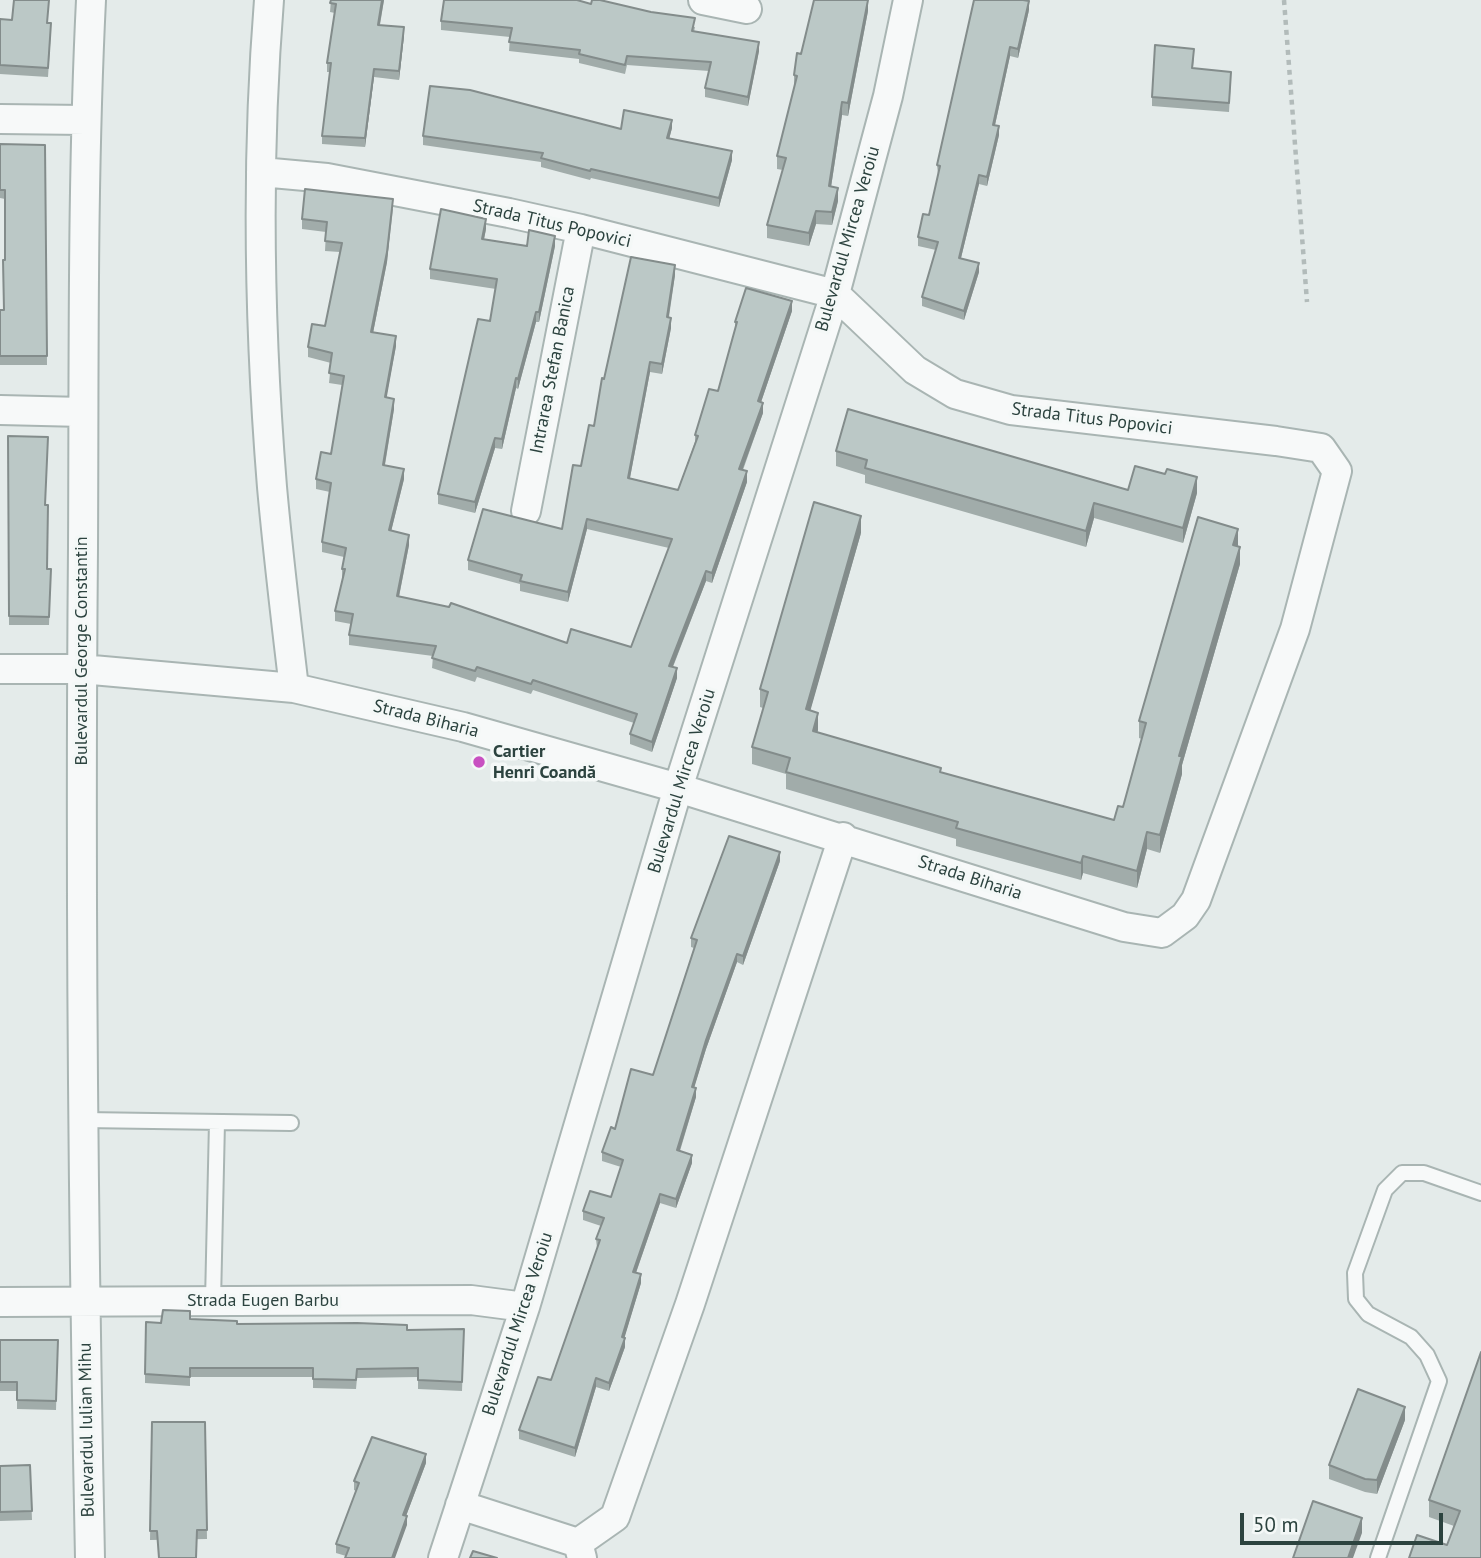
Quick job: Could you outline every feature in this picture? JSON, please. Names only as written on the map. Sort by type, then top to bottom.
[{"type":"street","name":"Bulevardul George Constantin","points":[[85,1302],[83,411],[85,120],[91,0]]},
{"type":"street","points":[[269,0],[263,79],[261,172],[267,417],[293,688]]},
{"type":"street","points":[[703,0],[747,9]]},
{"type":"street","name":"Bulevardul Mircea Veroiu","points":[[443,1558],[525,1307],[678,788],[835,294],[888,96],[908,0]]},
{"type":"street","points":[[0,119],[85,120]]},
{"type":"street","name":"Strada Titus Popovici","points":[[261,172],[327,178],[581,229],[835,294],[915,370],[955,394],[1010,410],[1321,448],[1337,471],[1295,629],[1196,900],[1185,916],[1161,933]]},
{"type":"street","name":"Intrarea Stefan Banica","points":[[526,511],[581,229]]},
{"type":"street","points":[[0,410],[83,411]]},
{"type":"street","name":"Strada Biharia","points":[[0,669],[82,669],[293,688],[463,727],[843,837],[1125,927],[1161,933]]},
{"type":"street","points":[[460,1505],[580,1551],[615,1517],[690,1304],[843,837]]},
{"type":"street","name":"Strada Eugen Barbu","points":[[0,1302],[471,1300],[525,1307]]},
{"type":"street","name":"Bulevardul Iulian Mihu","points":[[85,1302],[90,1558]]},
{"type":"lane","points":[[84,1120],[291,1123]]},
{"type":"lane","points":[[213,1301],[217,1122]]},
{"type":"lane","points":[[1378,1558],[1439,1381],[1427,1355],[1411,1337],[1368,1314],[1356,1299],[1355,1273],[1385,1190],[1402,1173],[1424,1173],[1481,1193]]},
{"type":"path","points":[[1284,0],[1307,302]]},
{"type":"building","points":[[14,0],[49,0],[47,23],[51,23],[48,68],[0,65],[0,19],[12,20]]},
{"type":"building","points":[[331,0],[382,0],[378,25],[404,27],[399,71],[374,69],[365,138],[322,136],[331,63],[327,63],[336,4],[330,3]]},
{"type":"building","points":[[444,0],[577,0],[591,4],[592,0],[600,0],[651,12],[695,18],[692,31],[759,42],[748,97],[705,88],[711,62],[627,56],[625,65],[579,54],[580,50],[509,42],[512,28],[441,21]]},
{"type":"building","points":[[814,0],[868,0],[848,103],[842,102],[829,186],[838,188],[832,212],[816,211],[809,233],[767,225],[786,158],[777,156],[797,76],[794,75],[797,53],[801,54]]},
{"type":"building","points":[[974,0],[1029,1],[1018,49],[1010,47],[993,125],[999,126],[987,177],[979,175],[959,258],[979,263],[964,311],[922,297],[938,242],[918,237],[923,214],[929,215],[940,166],[937,165]]},
{"type":"building","points":[[1155,45],[1194,49],[1192,68],[1231,72],[1229,103],[1152,97]]},
{"type":"building","points":[[430,86],[470,90],[621,129],[624,110],[672,120],[667,138],[732,151],[719,198],[591,169],[590,171],[541,158],[543,153],[423,136]]},
{"type":"building","points":[[0,144],[45,145],[47,356],[0,356],[0,310],[4,310],[5,190],[0,190]]},
{"type":"building","points":[[305,189],[393,199],[387,252],[371,332],[396,336],[385,397],[394,399],[383,465],[404,469],[389,530],[409,535],[397,596],[449,607],[451,603],[567,643],[571,629],[631,647],[672,539],[587,519],[568,592],[520,581],[522,575],[468,560],[483,509],[562,529],[573,465],[581,466],[589,425],[594,426],[602,378],[604,379],[631,257],[675,265],[667,317],[671,318],[662,364],[650,362],[628,478],[678,490],[698,436],[695,435],[709,389],[718,391],[746,288],[792,301],[758,401],[763,403],[739,469],[747,471],[712,573],[706,571],[669,666],[677,668],[652,742],[630,734],[637,714],[533,680],[531,684],[477,667],[475,671],[432,658],[436,646],[349,635],[353,614],[335,611],[345,569],[342,569],[346,548],[322,542],[331,483],[316,479],[321,452],[331,454],[344,376],[329,373],[332,353],[308,347],[312,324],[325,326],[342,243],[325,241],[327,222],[302,219]]},
{"type":"building","points":[[441,209],[486,219],[482,239],[527,246],[529,230],[555,236],[539,312],[536,312],[518,379],[516,378],[502,439],[495,438],[475,502],[438,494],[478,319],[490,321],[497,279],[430,269]]},
{"type":"building","points":[[848,409],[1128,490],[1135,466],[1165,474],[1167,469],[1197,477],[1183,528],[1094,503],[1086,531],[865,468],[867,460],[836,451]]},
{"type":"building","points":[[8,436],[48,437],[45,505],[48,505],[47,569],[51,569],[49,617],[9,616]]},
{"type":"building","points":[[814,502],[861,516],[806,709],[818,713],[813,731],[941,768],[940,772],[1114,820],[1118,806],[1123,807],[1146,723],[1139,721],[1198,517],[1238,529],[1233,545],[1240,547],[1179,756],[1182,756],[1160,835],[1147,832],[1137,871],[1083,856],[1081,863],[956,828],[958,822],[786,772],[790,758],[752,747],[768,692],[760,689]]},
{"type":"building","points":[[729,836],[780,852],[743,956],[737,954],[692,1087],[696,1088],[677,1150],[692,1155],[676,1199],[660,1194],[633,1272],[641,1274],[622,1337],[625,1338],[609,1383],[596,1378],[575,1448],[519,1430],[538,1377],[551,1380],[600,1240],[596,1239],[604,1218],[583,1211],[590,1191],[611,1197],[623,1160],[602,1152],[611,1127],[615,1129],[631,1069],[653,1075],[697,940],[691,938]]},
{"type":"building","points":[[163,1310],[190,1311],[190,1319],[237,1321],[237,1324],[357,1323],[407,1325],[407,1330],[464,1329],[462,1382],[418,1380],[418,1368],[357,1369],[356,1380],[313,1379],[313,1368],[190,1368],[190,1377],[145,1374],[146,1322],[161,1323]]},
{"type":"building","points":[[0,1340],[58,1340],[56,1401],[17,1400],[17,1382],[0,1382]]},
{"type":"building","points":[[1481,1352],[1481,1558],[1409,1558],[1417,1535],[1447,1545],[1460,1511],[1429,1500]]},
{"type":"building","points":[[1358,1389],[1405,1407],[1377,1480],[1365,1479],[1329,1465]]},
{"type":"building","points":[[152,1422],[205,1422],[207,1530],[197,1530],[196,1558],[159,1558],[157,1531],[150,1531]]},
{"type":"building","points":[[372,1437],[426,1454],[403,1515],[407,1516],[392,1558],[345,1558],[349,1548],[336,1544],[359,1483],[354,1481]]},
{"type":"building","points":[[30,1465],[32,1511],[0,1512],[0,1466]]},
{"type":"building","points":[[1313,1501],[1362,1518],[1348,1558],[1293,1558]]},
{"type":"building","points":[[473,1551],[497,1558],[470,1558]]},
{"type":"place","name":"Cartier Henri Coandă","points":[[479,762]]}]
